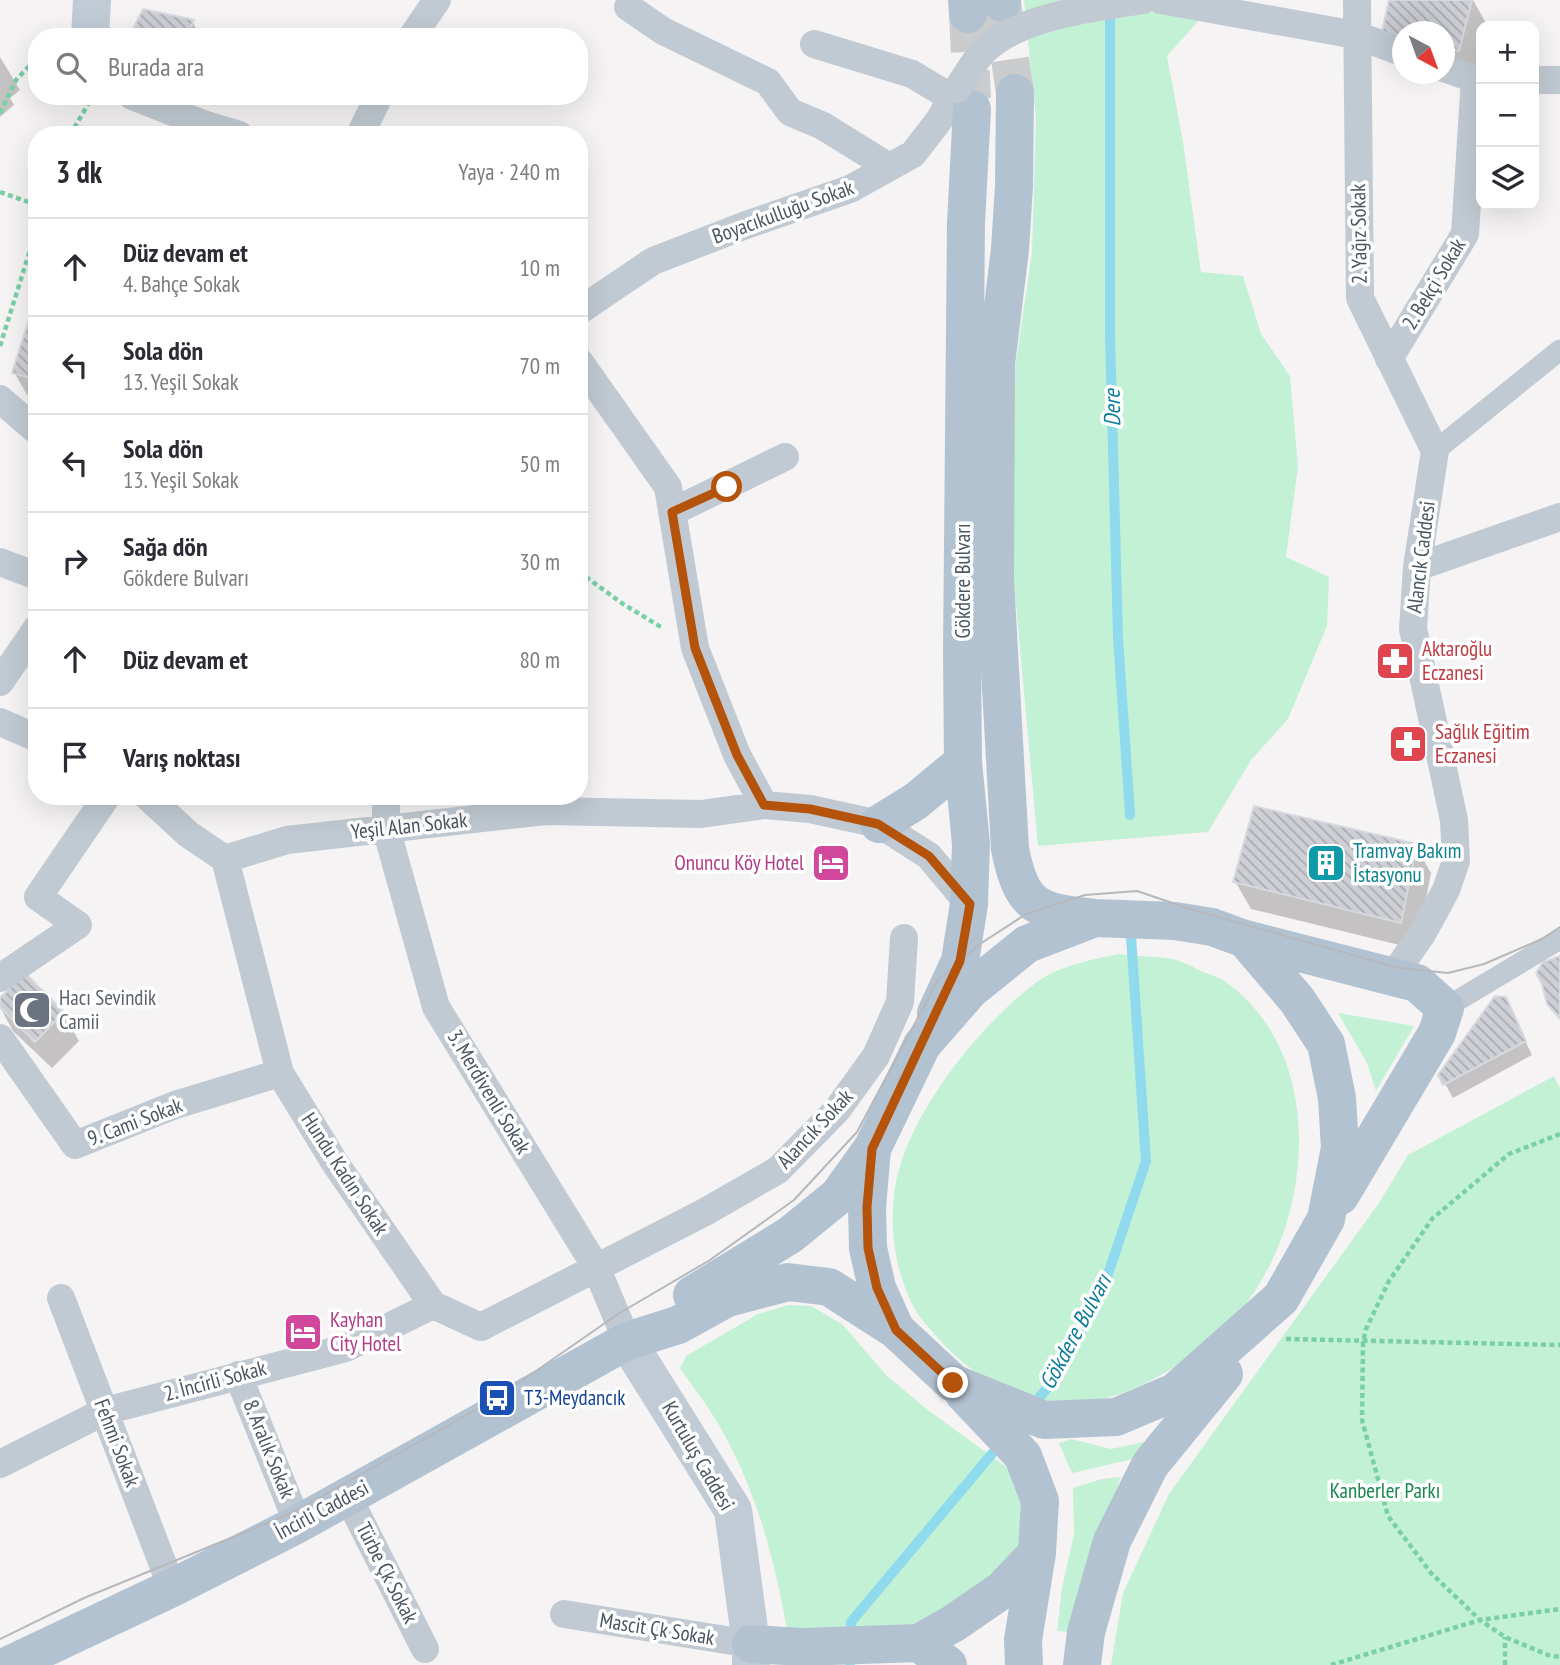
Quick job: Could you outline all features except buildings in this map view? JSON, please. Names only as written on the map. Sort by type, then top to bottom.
[{"type":"main road","points":[[90,28],[92,0]]},
{"type":"main road","name":"Gökdere Bulvarı","points":[[1015,93],[1010,249],[996,364],[995,579],[1010,849],[1015,877],[1033,902],[1058,914],[1174,921],[1212,928],[1417,983],[1445,1008]]},
{"type":"main road","name":"Gökdere Bulvarı","points":[[922,1045],[960,961],[970,904],[971,844],[963,762],[967,223],[961,99]]},
{"type":"main road","points":[[878,824],[916,801],[963,762]]},
{"type":"main road","points":[[628,1341],[651,1320],[790,1235],[838,1196],[872,1149],[922,1045],[970,990],[1027,944],[1095,918]]},
{"type":"main road","points":[[1245,939],[1297,1000],[1325,1044],[1337,1098],[1340,1148],[1326,1219]]},
{"type":"main road","points":[[1082,1665],[1086,1632],[1112,1541],[1150,1465],[1246,1347],[1280,1298],[1437,1032],[1445,1008]]},
{"type":"main road","points":[[872,1149],[867,1207],[868,1248],[877,1288],[896,1330]]},
{"type":"main road","points":[[628,1341],[678,1325],[727,1298],[788,1282],[829,1287],[896,1330],[953,1383],[1023,1456],[1040,1501],[1037,1553],[1023,1640],[1024,1665]]},
{"type":"main road","points":[[953,1383],[1044,1420],[1116,1417],[1175,1392],[1280,1298]]},
{"type":"main road","name":"İncirli Caddesi","points":[[9,1665],[172,1588],[298,1524],[628,1341]]},
{"type":"main road","name":"Kurtuluş Caddesi","points":[[628,1341],[733,1510],[744,1658]]},
{"type":"main road","points":[[744,1658],[802,1647],[934,1654],[954,1623],[1002,1590],[1037,1553]]},
{"type":"street","points":[[418,28],[437,0]]},
{"type":"street","name":"Boyacıkulluğu Sokak","points":[[588,305],[653,261],[850,189],[913,154],[940,119],[961,99],[985,50],[1014,30],[1068,12],[1143,0]]},
{"type":"street","points":[[1161,0],[1356,35],[1392,48]]},
{"type":"street","name":"2. Yağız Sokak","points":[[1357,0],[1360,298],[1435,451]]},
{"type":"street","points":[[628,7],[663,31],[768,82],[790,112],[823,126],[889,167]]},
{"type":"street","points":[[814,44],[912,74],[961,99]]},
{"type":"street","points":[[1455,72],[1476,78]]},
{"type":"street","points":[[1539,80],[1560,80]]},
{"type":"street","name":"2. Bekçi Sokak","points":[[1389,359],[1465,234],[1478,84]]},
{"type":"street","points":[[155,105],[209,126]]},
{"type":"street","points":[[364,126],[375,105]]},
{"type":"street","points":[[1435,451],[1560,350]]},
{"type":"street","points":[[588,374],[668,488],[695,648],[737,755],[764,805]]},
{"type":"street","points":[[0,400],[28,423]]},
{"type":"street","name":"Alancık Caddesi","points":[[1392,976],[1422,934],[1446,890],[1455,861],[1454,820],[1413,629],[1417,567],[1435,451]]},
{"type":"street","points":[[672,512],[785,457]]},
{"type":"street","points":[[1417,567],[1560,517]]},
{"type":"street","points":[[0,562],[28,573]]},
{"type":"street","points":[[0,682],[28,641]]},
{"type":"street","points":[[0,722],[28,734]]},
{"type":"street","points":[[0,978],[78,925],[37,897],[101,805]]},
{"type":"street","points":[[157,805],[188,834],[225,859]]},
{"type":"street","name":"3. Merdivenli Sokak","points":[[386,805],[386,828],[436,1007],[596,1267],[628,1341]]},
{"type":"street","name":"Yeşil Alan Sokak","points":[[225,859],[287,840],[546,811],[701,814],[764,805],[810,809],[878,824],[929,856],[970,904]]},
{"type":"street","name":"Hundu Kadın Sokak","points":[[225,859],[280,1073],[335,1163],[433,1305]]},
{"type":"street","name":"Alancık Sokak","points":[[596,1267],[705,1212],[778,1171],[837,1110],[876,1056],[900,1002],[904,938]]},
{"type":"street","points":[[1445,1008],[1560,939]]},
{"type":"street","name":"9. Cami Sokak","points":[[0,1038],[75,1145],[175,1105],[280,1073]]},
{"type":"street","points":[[433,1305],[481,1327],[596,1267]]},
{"type":"street","name":"Fehmi Sokak","points":[[61,1298],[172,1588]]},
{"type":"street","name":"2. İncirli Sokak","points":[[0,1464],[105,1411],[346,1348],[433,1305]]},
{"type":"street","name":"8. Aralık Sokak","points":[[238,1375],[298,1524]]},
{"type":"street","name":"Türbe Çk Sokak","points":[[348,1497],[425,1649]]},
{"type":"street","name":"Mascit Çk Sokak","points":[[564,1614],[744,1658]]},
{"type":"path","points":[[0,113],[16,80],[28,67]]},
{"type":"path","points":[[75,126],[88,105]]},
{"type":"path","points":[[0,192],[28,202]]},
{"type":"path","points":[[0,346],[28,257]]},
{"type":"path","points":[[588,579],[623,604],[695,648]]},
{"type":"path","points":[[1560,1134],[1509,1154],[1432,1219],[1389,1281],[1366,1329],[1363,1342],[1362,1420],[1388,1516],[1431,1573],[1480,1620],[1505,1637],[1548,1655],[1560,1657]]},
{"type":"path","points":[[1282,1339],[1560,1345]]},
{"type":"path","points":[[1331,1665],[1480,1620],[1560,1609]]},
{"type":"path","points":[[1505,1637],[1505,1665]]},
{"type":"green space","points":[[1024,0],[1217,0],[1167,56],[1183,142],[1201,272],[1243,276],[1261,334],[1290,376],[1298,466],[1286,557],[1329,577],[1327,626],[1288,719],[1251,760],[1208,832],[1038,846],[1008,517],[1011,395],[1032,253],[1036,118]]},
{"type":"green space","points":[[1119,954],[1166,958],[1184,963],[1225,981],[1258,1013],[1281,1049],[1294,1090],[1299,1134],[1296,1178],[1287,1222],[1271,1262],[1250,1298],[1212,1339],[1162,1375],[1134,1388],[1106,1398],[1077,1403],[1050,1402],[1017,1394],[974,1371],[948,1349],[920,1318],[903,1282],[895,1251],[895,1188],[902,1160],[930,1102],[949,1074],[992,1022],[1046,976],[1077,964]]},
{"type":"green space","points":[[1338,1013],[1414,1026],[1376,1091],[1367,1063]]},
{"type":"green space","name":"Kanberler Parkı","points":[[1554,1076],[1560,1088],[1560,1665],[1111,1665],[1123,1593],[1169,1494],[1379,1203],[1408,1155]]},
{"type":"green space","points":[[789,1305],[811,1306],[842,1324],[887,1376],[925,1408],[1016,1474],[1025,1497],[1020,1559],[917,1629],[789,1641],[778,1584],[754,1500],[717,1422],[680,1368],[686,1356],[758,1314]]},
{"type":"green space","points":[[1071,1439],[1111,1449],[1144,1442],[1137,1458],[1072,1473],[1059,1443]]},
{"type":"green space","points":[[1121,1477],[1095,1546],[1069,1632],[1057,1631],[1062,1588],[1074,1534],[1073,1488],[1102,1479]]},
{"type":"waterway","name":"Dere","points":[[1110,8],[1110,334],[1118,638],[1130,815]]},
{"type":"waterway","name":"Gökdere Bulvarı","points":[[1033,1405],[1054,1380],[1101,1295],[1146,1161],[1131,936]]},
{"type":"waterway","name":"Gökdere Bulvarı","points":[[850,1665],[851,1622],[1001,1443]]},
{"type":"tunnel","points":[[1002,3],[1015,93]]},
{"type":"tunnel","points":[[968,14],[972,99]]},
{"type":"tram line","points":[[0,1639],[84,1598],[294,1512],[497,1398],[618,1314],[710,1260],[794,1200],[857,1132],[938,980],[980,944],[1026,914],[1085,895],[1137,891],[1193,910],[1399,968],[1448,973],[1484,964],[1542,939],[1560,927]]},
{"type":"place","name":"Aktaroğlu Eczanesi","points":[[1395,661]]},
{"type":"place","name":"Sağlık Eğitim Eczanesi","points":[[1408,744]]},
{"type":"place","name":"Onuncu Köy Hotel","points":[[831,863]]},
{"type":"place","name":"Tramvay Bakım İstasyonu","points":[[1326,863]]},
{"type":"place","name":"Hacı Sevindik Camii","points":[[32,1010]]},
{"type":"place","name":"Kayhan City Hotel","points":[[303,1332]]},
{"type":"place","name":"T3-Meydancık","points":[[497,1398]]},
{"type":"route","points":[[727,487],[672,512],[695,648],[737,755],[764,805],[810,809],[878,824],[929,856],[970,904],[960,961],[872,1149],[867,1207],[868,1248],[877,1288],[896,1330],[953,1383]]}]
